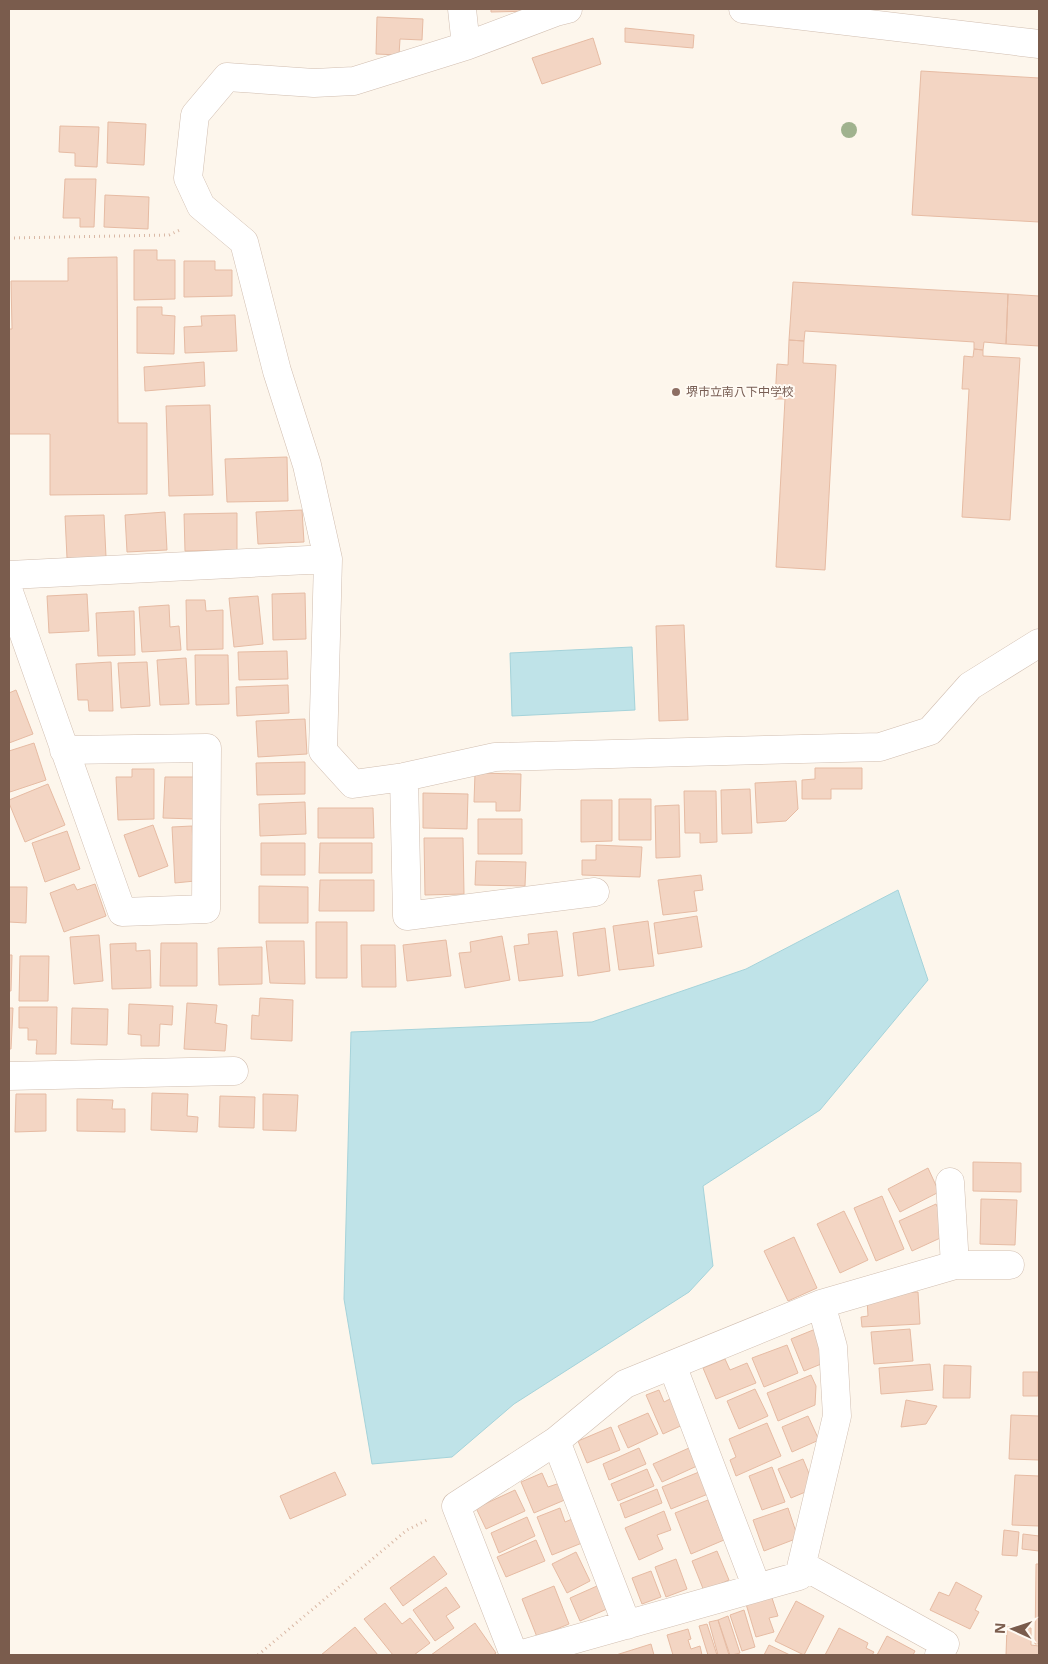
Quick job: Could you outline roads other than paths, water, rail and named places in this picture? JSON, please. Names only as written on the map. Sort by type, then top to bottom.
[{"type":"street","points":[[462,9],[466,46]]},
{"type":"street","points":[[568,9],[466,46],[354,81],[314,83],[227,77],[195,114],[188,178],[201,206],[244,242],[277,371],[307,465],[328,559],[323,751],[353,784],[404,777],[495,757],[880,747],[930,731],[970,686],[1039,643]]},
{"type":"street","points":[[743,9],[773,10],[1039,44]]},
{"type":"street","points":[[9,575],[328,559]]},
{"type":"street","points":[[9,592],[64,750],[122,912],[206,909],[207,748],[64,750]]},
{"type":"street","points":[[404,777],[407,916],[595,892]]},
{"type":"street","points":[[9,1076],[234,1072]]},
{"type":"street","points":[[950,1182],[955,1265]]},
{"type":"street","points":[[514,1655],[456,1506],[556,1441],[625,1384],[822,1304],[955,1265],[1010,1265]]},
{"type":"street","points":[[519,1655],[799,1576],[837,1416],[834,1347],[822,1304]]},
{"type":"street","points":[[672,1365],[757,1588]]},
{"type":"street","points":[[556,1441],[627,1625]]},
{"type":"street","points":[[802,1565],[945,1644],[939,1655]]},
{"type":"water","points":[[632,647],[635,710],[512,716],[510,653]]},
{"type":"water","points":[[898,890],[928,980],[820,1110],[703,1186],[713,1266],[689,1292],[514,1404],[452,1457],[372,1464],[344,1299],[351,1032],[592,1022],[746,969]]},
{"type":"place","name":"堺市立南八下中学校","points":[[676,392]]}]
